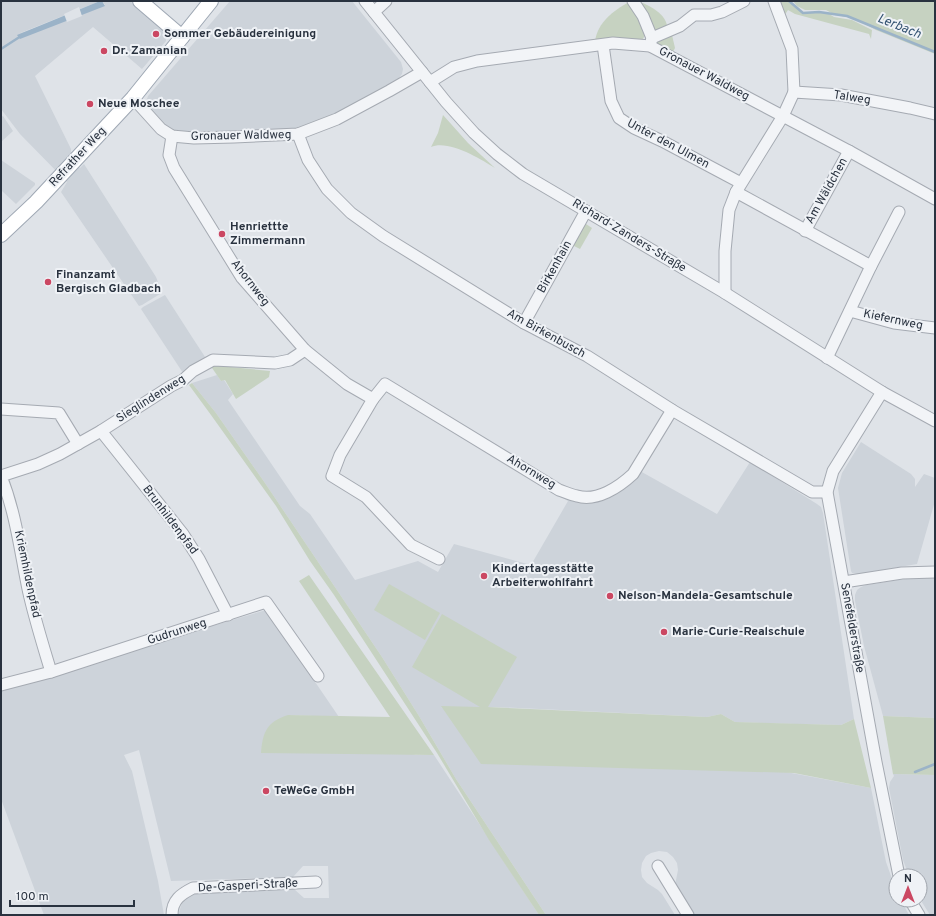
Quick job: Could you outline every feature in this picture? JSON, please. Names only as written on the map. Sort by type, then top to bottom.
[{"type":"main road","points":[[140,1],[182,37]]},
{"type":"main road","name":"Refrather Weg","points":[[1,235],[36,202],[134,98],[211,1]]},
{"type":"street","name":"Richard-Zanders-Straße","points":[[366,1],[446,102],[474,133],[497,154],[523,174],[725,293],[882,392],[935,421]]},
{"type":"street","points":[[374,12],[386,1]]},
{"type":"street","points":[[633,1],[642,16],[651,42],[680,26],[694,16],[711,15],[722,12],[744,1]]},
{"type":"street","points":[[725,293],[725,251],[729,210],[738,187],[783,116],[794,92],[792,50],[774,1]]},
{"type":"street","name":"Gronauer Waldweg","points":[[430,82],[454,67],[477,61],[613,43],[651,42],[935,199]]},
{"type":"street","name":"Unter den Ulmen","points":[[603,45],[611,101],[619,118],[634,128],[662,141],[738,187]]},
{"type":"street","name":"Gronauer Waldweg","points":[[172,136],[221,138],[298,134],[336,119],[422,72]]},
{"type":"street","name":"Talweg","points":[[794,92],[841,95],[935,114]]},
{"type":"street","points":[[134,98],[161,129],[172,136]]},
{"type":"street","name":"Am Birkenbusch","points":[[298,134],[308,160],[327,188],[351,213],[383,236],[524,323],[587,356],[672,410],[812,492],[827,492]]},
{"type":"street","name":"Ahornweg","points":[[172,136],[169,155],[174,168],[242,278],[305,350],[347,384],[373,399]]},
{"type":"street","name":"Am Wäldchen","points":[[805,231],[849,151]]},
{"type":"street","name":"Am Wäldchen","points":[[738,187],[805,231],[871,266]]},
{"type":"street","name":"Birkenhain","points":[[524,323],[586,211]]},
{"type":"street","points":[[871,266],[899,212]]},
{"type":"street","name":"Kiefernweg","points":[[827,358],[871,266]]},
{"type":"street","name":"Kiefernweg","points":[[850,311],[894,323],[935,328]]},
{"type":"street","name":"Sieglindenweg","points":[[1,476],[38,464],[78,444],[213,360],[275,362],[290,360],[305,350]]},
{"type":"street","name":"Ahornweg","points":[[439,559],[411,545],[366,497],[332,476],[340,455],[373,399],[385,384],[559,490],[578,497],[605,493],[616,488],[633,474],[672,410]]},
{"type":"street","name":"Senefelderstraße","points":[[882,392],[833,471],[827,492],[876,762],[897,868]]},
{"type":"street","points":[[1,409],[59,413],[78,444]]},
{"type":"street","name":"Brunhildenpfad","points":[[101,431],[183,534],[200,559],[228,615]]},
{"type":"street","name":"Kriemhildenpfad","points":[[1,476],[9,495],[20,540],[28,590],[51,672]]},
{"type":"street","points":[[844,582],[902,573],[935,572]]},
{"type":"street","name":"Gudrunweg","points":[[1,685],[51,672],[266,602],[318,676]]},
{"type":"street","points":[[658,866],[688,915]]},
{"type":"street","name":"De-Gasperi-Straße","points":[[172,915],[175,900],[184,892],[193,888],[316,882]]},
{"type":"shaded area","points":[[1,1],[100,1],[18,34],[105,5],[102,1],[130,1],[162,26],[165,32],[166,41],[142,69],[93,27],[35,76],[71,149],[71,155],[80,168],[84,164],[156,277],[161,290],[160,294],[142,305],[139,306],[61,192],[67,182],[20,134],[1,109]]},
{"type":"shaded area","points":[[230,1],[352,1],[401,62],[403,69],[402,74],[398,79],[349,109],[296,129],[286,131],[176,132],[165,126],[148,106],[146,102],[148,96]]},
{"type":"shaded area","points":[[3,116],[13,131],[1,142],[1,117]]},
{"type":"shaded area","points":[[1,160],[35,183],[35,185],[16,204],[1,190]]},
{"type":"shaded area","points":[[165,295],[209,363],[183,373],[141,309]]},
{"type":"shaded area","points":[[217,375],[221,381],[224,380],[233,394],[228,400],[300,506],[310,514],[355,580],[418,561],[438,572],[454,544],[531,565],[568,501],[559,496],[572,500],[585,501],[640,471],[717,514],[750,462],[817,504],[821,507],[823,513],[854,719],[841,725],[796,724],[735,722],[721,714],[707,717],[495,707],[441,707],[871,788],[888,868],[888,908],[905,908],[909,915],[692,915],[675,885],[678,870],[677,863],[667,852],[659,851],[646,856],[642,863],[642,877],[647,883],[662,894],[675,915],[546,915],[456,779],[382,657],[265,483],[216,413],[192,383]]},
{"type":"shaded area","points":[[861,442],[911,474],[915,479],[915,487],[924,474],[935,478],[935,501],[917,564],[858,574],[852,573],[851,571],[838,488],[842,473]]},
{"type":"shaded area","points":[[911,578],[935,578],[935,718],[883,716],[864,646],[855,601],[857,590],[861,587]]},
{"type":"shaded area","points":[[266,610],[339,717],[289,715],[416,755],[434,755],[539,915],[178,915],[182,903],[194,893],[294,889],[304,898],[329,898],[328,866],[303,866],[293,877],[171,881],[139,750],[124,755],[132,771],[158,881],[164,915],[44,915],[1,799],[1,688]]},
{"type":"shaded area","points":[[893,774],[935,775],[935,915],[930,915],[926,908],[928,908],[928,868],[906,868],[903,860],[889,788],[890,782],[894,776]]},
{"type":"green space","points":[[637,1],[652,7],[661,15],[667,28],[656,33]]},
{"type":"green space","points":[[776,1],[790,1],[803,13],[826,12],[834,17],[852,20],[872,30],[871,39],[869,34],[795,14],[788,10],[784,16]]},
{"type":"green space","points":[[793,1],[935,1],[935,54],[876,30],[853,18],[835,15],[826,10],[805,10],[797,6]]},
{"type":"green space","points":[[629,2],[639,18],[645,36],[641,41],[595,41],[599,28],[607,18],[617,9]]},
{"type":"green space","points":[[672,35],[675,48],[673,52],[657,44],[657,40]]},
{"type":"green space","points":[[443,115],[468,143],[495,168],[473,155],[455,148],[438,145],[431,147],[438,133]]},
{"type":"green space","points":[[583,222],[592,228],[580,249],[570,244]]},
{"type":"green space","points":[[210,365],[270,371],[269,377],[236,399],[225,380],[221,381]]},
{"type":"green space","points":[[192,383],[216,413],[265,483],[382,657],[456,779],[546,915],[539,915],[489,840],[437,753],[334,595],[310,561],[276,506],[189,385]]},
{"type":"green space","points":[[309,575],[434,755],[261,753],[263,739],[267,728],[275,721],[288,715],[390,717],[299,581]]},
{"type":"green space","points":[[389,584],[440,613],[425,640],[374,610]]},
{"type":"green space","points":[[442,614],[517,657],[488,707],[707,717],[721,714],[735,722],[841,725],[854,719],[871,788],[794,773],[481,764],[441,706],[480,707],[412,667]]},
{"type":"green space","points":[[883,716],[935,718],[935,775],[893,774]]},
{"type":"water","points":[[102,1],[105,6],[20,39],[17,35]]},
{"type":"pier","points":[[79,7],[82,16],[67,22],[64,14]]},
{"type":"waterway","name":"Lerbach","points":[[789,1],[803,13],[819,12],[847,16],[935,52]]},
{"type":"waterway","points":[[1,49],[21,36]]},
{"type":"waterway","points":[[915,772],[935,764]]},
{"type":"place","name":"Sommer Gebäudereinigung","points":[[156,34]]},
{"type":"place","name":"Dr. Zamanian","points":[[104,51]]},
{"type":"place","name":"Neue Moschee","points":[[90,104]]},
{"type":"place","name":"Henriettte Zimmermann","points":[[222,234]]},
{"type":"place","name":"Finanzamt Bergisch Gladbach","points":[[48,282]]},
{"type":"place","name":"Kindertagesstätte Arbeiterwohlfahrt","points":[[484,576]]},
{"type":"place","name":"Nelson-Mandela-Gesamtschule","points":[[610,596]]},
{"type":"place","name":"Marie-Curie-Realschule","points":[[664,632]]},
{"type":"place","name":"TeWeGe GmbH","points":[[266,791]]}]
